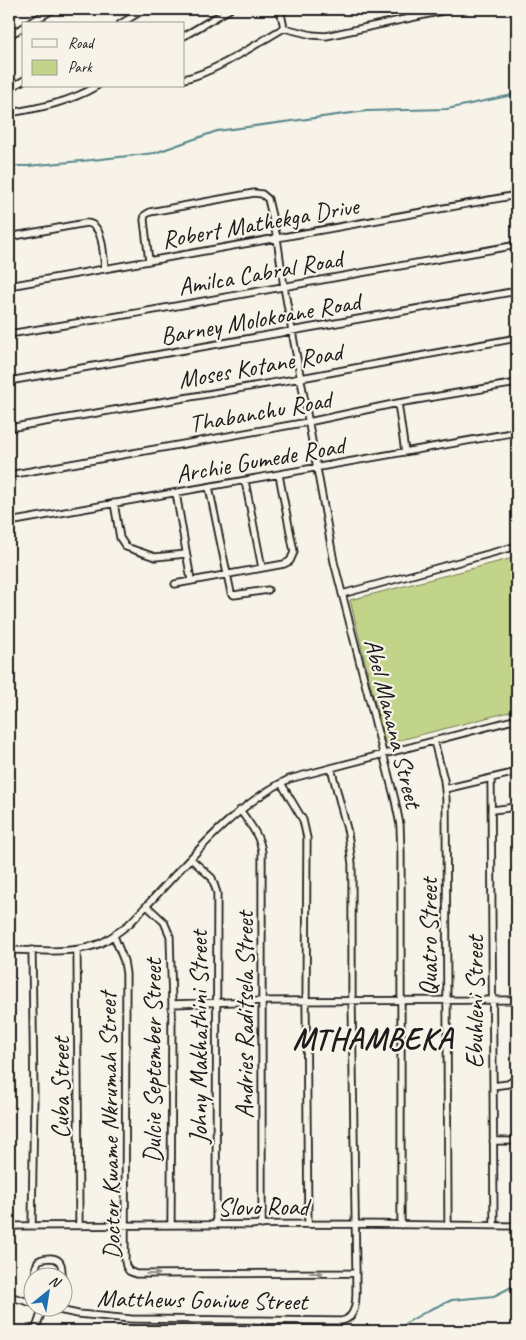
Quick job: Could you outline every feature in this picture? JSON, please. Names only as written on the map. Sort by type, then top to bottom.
[{"type":"street","points":[[31,22],[54,9]]},
{"type":"street","points":[[123,22],[145,9]]},
{"type":"street","points":[[185,35],[230,9]]},
{"type":"street","points":[[280,9],[284,28]]},
{"type":"street","points":[[185,79],[211,69],[284,28],[312,35],[326,36],[452,9]]},
{"type":"street","points":[[9,35],[22,27]]},
{"type":"street","points":[[9,89],[22,81]]},
{"type":"street","points":[[9,113],[61,102],[74,98],[93,88]]},
{"type":"street","name":"Abel Manana Street","points":[[150,260],[144,222],[145,215],[152,211],[259,193],[268,200],[277,238],[308,422],[342,594],[384,754],[398,813],[401,836],[401,1225]]},
{"type":"street","name":"Robert Mathekga Drive","points":[[9,286],[517,195]]},
{"type":"street","points":[[9,237],[88,223],[92,224],[100,232],[105,269]]},
{"type":"street","name":"Amilca Cabral Road","points":[[9,334],[517,245]]},
{"type":"street","name":"Barney Molokoane Road","points":[[9,381],[517,291]]},
{"type":"street","name":"Moses Kotane Road","points":[[9,428],[301,378],[517,338]]},
{"type":"street","name":"Thabanchu Road","points":[[9,475],[308,422],[398,403],[517,384]]},
{"type":"street","points":[[398,403],[405,452]]},
{"type":"street","name":"Archie Gumede Road","points":[[9,522],[517,432]]},
{"type":"street","points":[[175,584],[290,561],[294,552],[279,475]]},
{"type":"street","points":[[245,481],[262,568]]},
{"type":"street","points":[[209,487],[226,574],[232,594],[268,590]]},
{"type":"street","points":[[176,493],[191,580]]},
{"type":"street","points":[[114,503],[120,538],[126,547],[155,558],[186,554]]},
{"type":"street","points":[[342,594],[517,546]]},
{"type":"street","points":[[9,950],[78,950],[99,944],[114,936],[130,924],[240,810],[281,783],[296,776],[517,719]]},
{"type":"street","name":"Quatro Street","points":[[434,741],[445,788],[448,1225]]},
{"type":"street","points":[[330,768],[352,853],[354,1224],[356,1273]]},
{"type":"street","points":[[445,788],[517,772]]},
{"type":"street","name":"Ebuhleni Street","points":[[491,778],[494,1225]]},
{"type":"street","points":[[281,783],[303,820],[307,838],[308,1224]]},
{"type":"street","points":[[492,810],[517,807]]},
{"type":"street","name":"Andries Raditsela Street","points":[[240,810],[254,830],[261,846],[263,1001],[262,1225]]},
{"type":"street","name":"Johny Makhathini Street","points":[[191,859],[212,878],[218,899],[216,1225]]},
{"type":"street","name":"Dulcie September Street","points":[[147,906],[164,922],[170,936],[172,1004],[171,1225]]},
{"type":"street","name":"Doctor Kwame Nkrumah Street","points":[[114,936],[126,967],[126,1266],[129,1271],[132,1273],[356,1273]]},
{"type":"street","points":[[32,950],[34,1096],[32,1226]]},
{"type":"street","name":"Cuba Street","points":[[78,950],[79,1225]]},
{"type":"street","points":[[172,1004],[263,1001],[517,1000]]},
{"type":"street","points":[[493,1086],[508,1084],[517,1078]]},
{"type":"street","points":[[493,1141],[517,1141]]},
{"type":"street","name":"Slovo Road","points":[[9,1226],[308,1224],[517,1226]]},
{"type":"street","points":[[36,1268],[38,1261],[44,1258],[60,1260],[61,1268]]},
{"type":"street","name":"Matthews Goniwe Street","points":[[72,1312],[87,1316],[148,1320],[341,1321],[353,1315],[356,1273]]},
{"type":"street","points":[[9,1296],[22,1300]]},
{"type":"street","points":[[35,1331],[40,1318]]},
{"type":"green space","points":[[517,557],[517,710],[385,744],[350,600]]},
{"type":"waterway","points":[[9,166],[27,166],[155,153],[217,131],[367,111],[447,109],[517,94]]},
{"type":"waterway","points":[[400,1331],[406,1323],[452,1300],[494,1296],[517,1284]]},
{"type":"district","name":"MTHAMBEKA","points":[[373,1039]]}]
